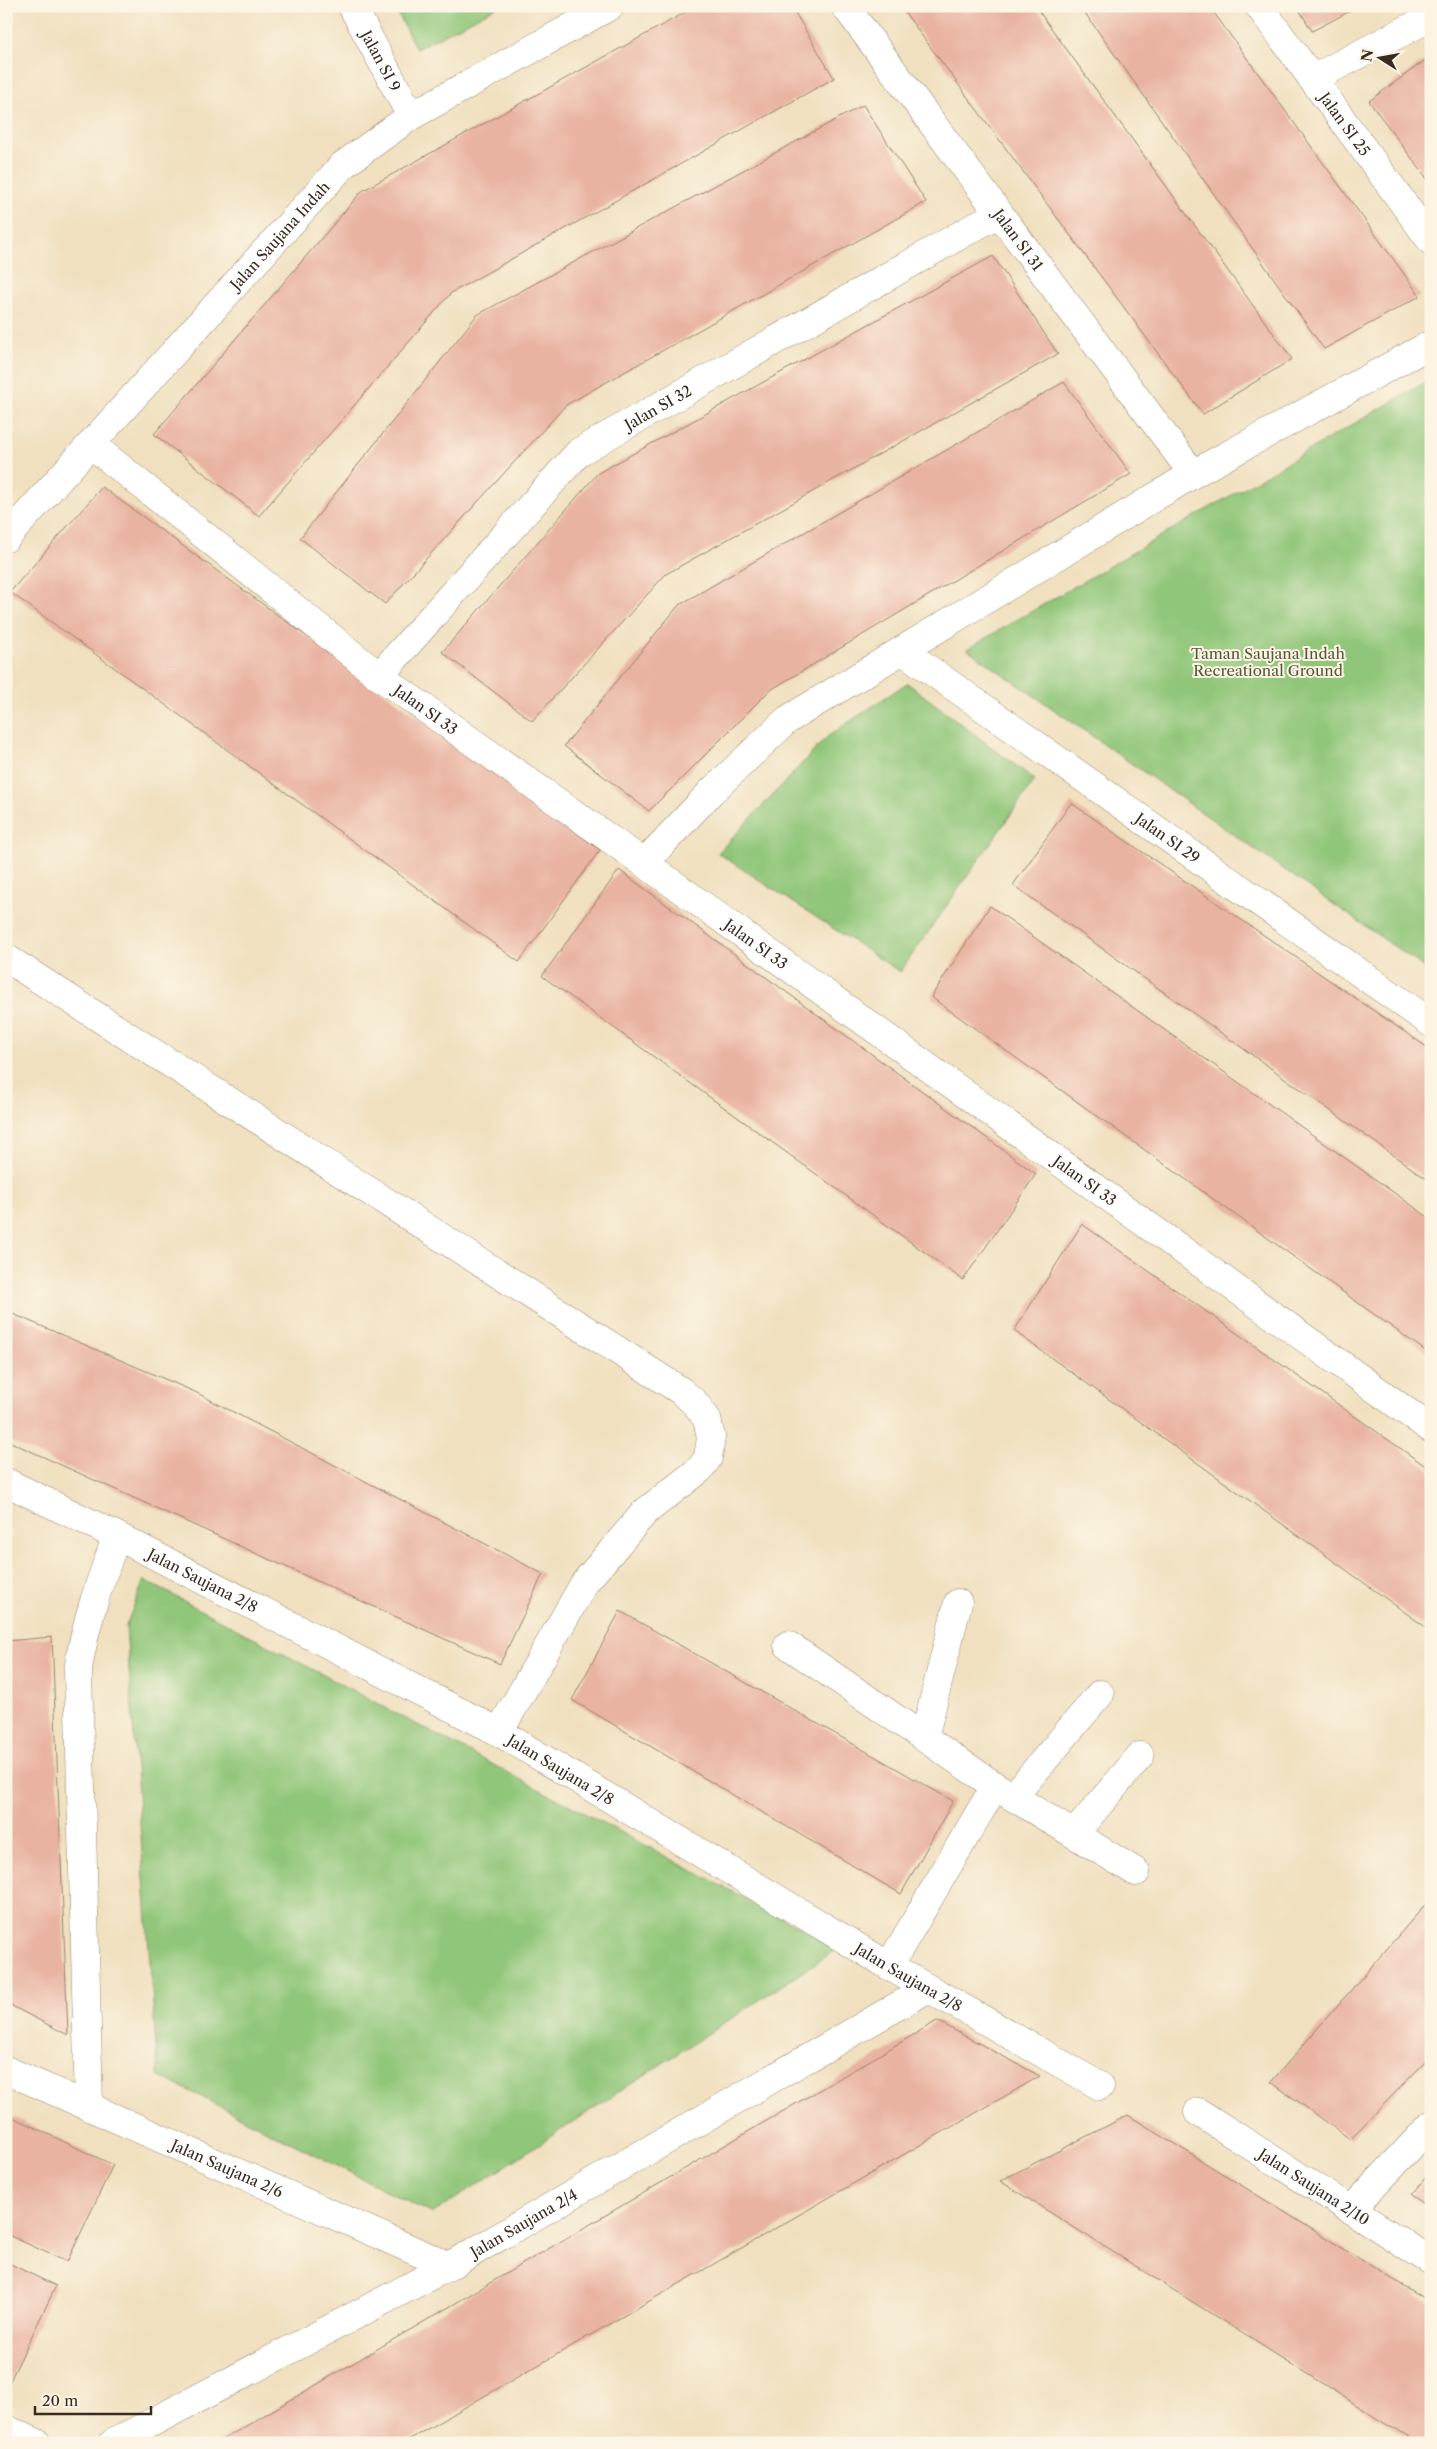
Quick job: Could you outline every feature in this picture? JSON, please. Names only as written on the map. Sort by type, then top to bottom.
[{"type":"street","name":"Jalan SI 9","points":[[352,6],[411,116]]},
{"type":"street","name":"Jalan Saujana Indah","points":[[6,538],[343,165],[411,116],[610,6]]},
{"type":"street","name":"Jalan SI 31","points":[[845,6],[1192,474]]},
{"type":"street","name":"Jalan SI 25","points":[[1259,6],[1431,241]]},
{"type":"street","points":[[1312,79],[1431,16]]},
{"type":"street","name":"Jalan SI 32","points":[[379,676],[579,452],[999,213]]},
{"type":"street","points":[[644,863],[711,792],[787,720],[904,651],[1192,474],[1431,344]]},
{"type":"street","name":"Jalan SI 33","points":[[92,445],[379,676],[644,863],[1431,1429]]},
{"type":"street","name":"Jalan SI 29","points":[[904,651],[1431,1023]]},
{"type":"street","points":[[6,958],[681,1391],[695,1403],[707,1419],[712,1437],[708,1458],[698,1470],[645,1512],[585,1582],[499,1732]]},
{"type":"street","name":"Jalan Saujana 2/8","points":[[6,1482],[117,1536],[499,1732],[927,1989],[1100,2086]]},
{"type":"street","points":[[89,2107],[78,1670],[83,1634],[90,1609],[117,1536]]},
{"type":"street","points":[[924,1738],[958,1603]]},
{"type":"street","points":[[788,1645],[1004,1791],[1136,1872]]},
{"type":"street","points":[[889,1966],[1004,1791],[1100,1694]]},
{"type":"street","points":[[1074,1834],[1140,1756]]},
{"type":"street","name":"Jalan Saujana 2/4","points":[[113,2443],[449,2266],[927,1989]]},
{"type":"street","name":"Jalan Saujana 2/6","points":[[6,2070],[449,2266]]},
{"type":"street","name":"Jalan Saujana 2/10","points":[[1198,2112],[1431,2261]]},
{"type":"street","points":[[1351,2210],[1431,2125]]},
{"type":"street","points":[[6,2429],[37,2443]]},
{"type":"green space","points":[[394,6],[499,6],[416,49]]},
{"type":"green space","name":"Taman Saujana Indah Recreational Ground","points":[[1431,379],[1431,972],[967,649]]},
{"type":"green space","points":[[907,683],[1035,780],[900,972],[718,853],[827,737]]},
{"type":"green space","points":[[144,1580],[839,1948],[432,2214],[158,2075],[126,1626]]},
{"type":"building","points":[[697,6],[791,6],[834,78],[451,293],[259,516],[154,434],[362,191]]},
{"type":"building","points":[[900,6],[1035,6],[1292,359],[1203,414]]},
{"type":"building","points":[[1080,6],[1209,6],[1420,296],[1324,349]]},
{"type":"building","points":[[1297,6],[1360,6],[1312,31]]},
{"type":"building","points":[[1431,56],[1431,184],[1369,101]]},
{"type":"building","points":[[863,105],[926,202],[566,405],[385,604],[300,538],[477,315]]},
{"type":"building","points":[[993,256],[1058,354],[666,574],[532,721],[442,652],[598,473]]},
{"type":"building","points":[[1064,382],[1131,474],[769,691],[649,811],[564,746],[679,605]]},
{"type":"building","points":[[102,487],[600,850],[519,962],[10,592]]},
{"type":"building","points":[[1071,803],[1431,1050],[1431,1182],[1013,885]]},
{"type":"building","points":[[619,870],[1036,1174],[963,1280],[542,976]]},
{"type":"building","points":[[990,906],[1431,1219],[1431,1355],[931,997]]},
{"type":"building","points":[[1082,1224],[1431,1470],[1431,1631],[1014,1331]]},
{"type":"building","points":[[6,1311],[195,1392],[543,1574],[500,1664],[6,1440]]},
{"type":"building","points":[[620,1611],[953,1801],[901,1894],[572,1700]]},
{"type":"building","points":[[52,1637],[68,2035],[6,2003],[6,1641]]},
{"type":"building","points":[[1431,1898],[1431,2056],[1350,2139],[1271,2082]]},
{"type":"building","points":[[937,2021],[1040,2076],[403,2443],[217,2443]]},
{"type":"building","points":[[6,2114],[113,2165],[67,2262],[6,2234]]},
{"type":"building","points":[[1128,2115],[1431,2303],[1431,2443],[1417,2443],[1000,2181]]},
{"type":"building","points":[[1431,2171],[1431,2208],[1411,2195]]},
{"type":"building","points":[[6,2262],[56,2286],[6,2389]]}]
